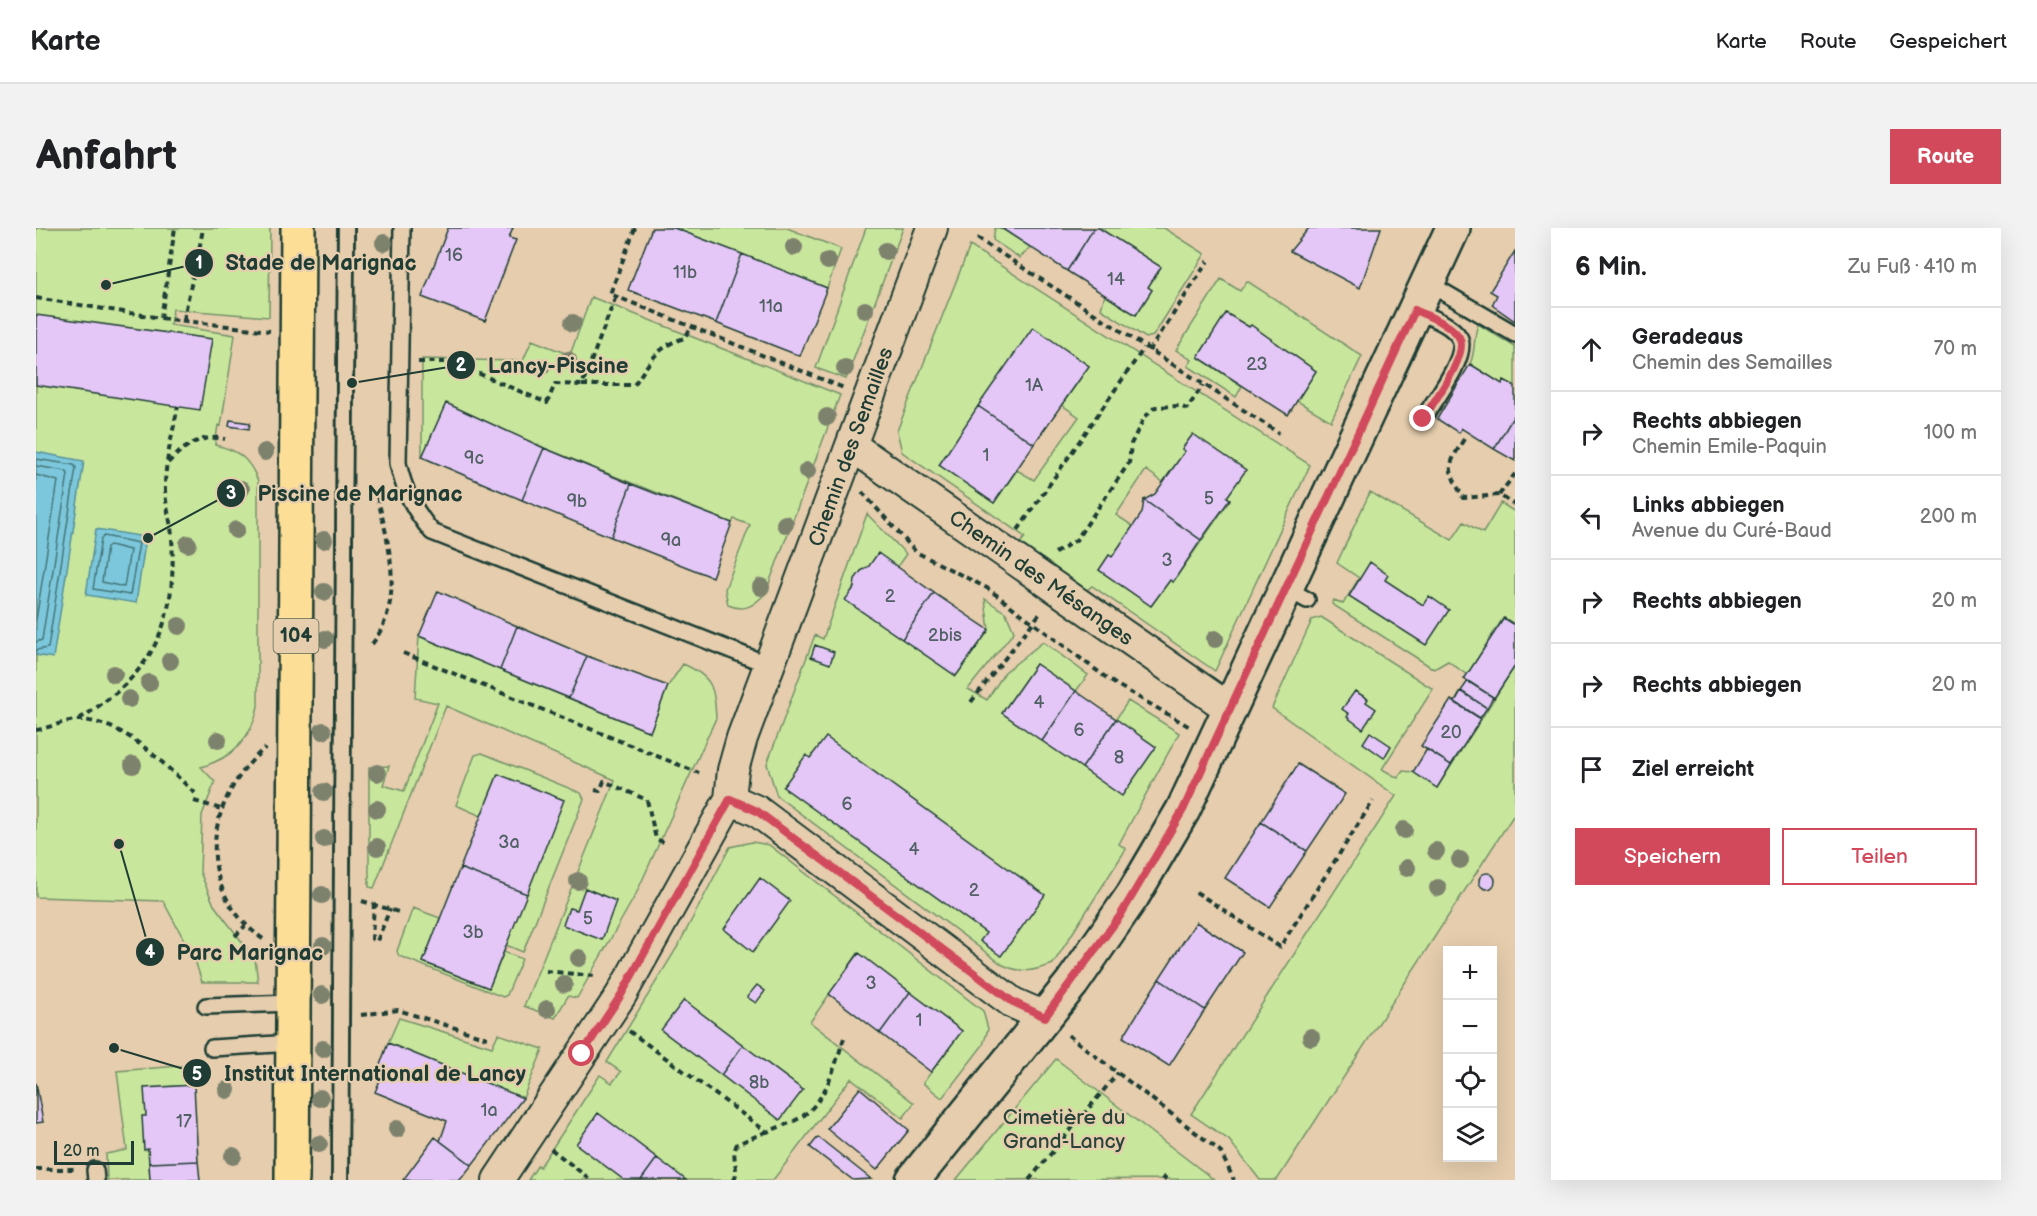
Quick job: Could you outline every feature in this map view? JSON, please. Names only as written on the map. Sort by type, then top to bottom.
[{"type":"main road","name":"104","points":[[292,1180],[298,228]]},
{"type":"street","name":"Chemin des Semailles","points":[[498,1180],[621,995],[730,799],[733,770],[742,738],[932,228]]},
{"type":"street","points":[[913,1180],[1045,1017],[1098,947],[1133,895],[1183,810],[1230,709],[1297,594],[1422,296],[1453,228]]},
{"type":"street","name":"Chemin des Mésanges","points":[[852,446],[1230,709]]},
{"type":"street","points":[[730,799],[757,811],[1013,1002],[1045,1017]]},
{"type":"lane","points":[[340,1180],[346,228]]},
{"type":"lane","points":[[402,228],[398,463],[412,507],[432,532],[769,665]]},
{"type":"lane","points":[[1422,296],[1515,334]]},
{"type":"lane","points":[[1422,296],[1444,324],[1458,336],[1462,346],[1459,360],[1423,419]]},
{"type":"lane","points":[[206,1006],[294,1003]]},
{"type":"lane","points":[[212,1048],[293,1043]]},
{"type":"path","points":[[161,318],[175,228]]},
{"type":"path","points":[[184,320],[191,273],[197,264],[202,228]]},
{"type":"path","points":[[635,228],[610,294],[848,389]]},
{"type":"path","points":[[977,238],[1144,348],[1279,433]]},
{"type":"path","points":[[1149,351],[1208,261]]},
{"type":"path","points":[[582,385],[616,296]]},
{"type":"path","points":[[36,298],[161,318],[274,332]]},
{"type":"path","points":[[417,362],[452,362],[547,403],[555,384],[634,385],[668,342],[685,338],[691,326]]},
{"type":"path","points":[[1004,552],[1144,348]]},
{"type":"path","points":[[1029,569],[1076,540],[1129,463],[1131,444],[1144,418],[1155,407],[1179,406],[1187,409],[1203,385]]},
{"type":"path","points":[[36,730],[79,720],[100,707],[135,677],[152,654],[164,623],[173,561],[172,533],[165,507],[167,463],[178,406]]},
{"type":"path","points":[[167,463],[181,449],[198,439],[216,437],[225,439]]},
{"type":"path","points":[[1464,439],[1451,460],[1449,470],[1463,498],[1499,495],[1515,505]]},
{"type":"path","points":[[1499,495],[1515,474]]},
{"type":"path","points":[[861,492],[916,552],[987,588],[1112,682],[1195,730]]},
{"type":"path","points":[[372,645],[386,620],[392,584],[391,558],[377,496]]},
{"type":"path","points":[[971,702],[1057,589]]},
{"type":"path","points":[[403,653],[699,773]]},
{"type":"path","points":[[79,720],[119,732],[150,751],[196,794]]},
{"type":"path","points":[[268,746],[239,775],[220,809],[215,840],[217,870],[225,895],[245,926],[270,944]]},
{"type":"path","points":[[595,790],[600,792],[604,781],[647,800],[656,838],[666,843]]},
{"type":"path","points":[[194,801],[220,809]]},
{"type":"path","points":[[1196,892],[1280,946],[1373,801]]},
{"type":"path","points":[[360,901],[374,903],[398,912]]},
{"type":"path","points":[[374,903],[372,939],[377,940],[390,909]]},
{"type":"path","points":[[235,936],[245,926]]},
{"type":"path","points":[[546,971],[594,976]]},
{"type":"path","points":[[361,1015],[398,1010],[487,1038]]},
{"type":"path","points":[[1045,1017],[1220,1151],[1234,1180]]},
{"type":"path","points":[[624,1027],[767,1132]]},
{"type":"path","points":[[734,1180],[736,1176],[732,1153],[737,1144],[795,1121],[812,1109],[829,1083],[844,1038]]},
{"type":"path","points":[[1029,1180],[1118,1073]]},
{"type":"path","points":[[545,1145],[591,1180]]},
{"type":"path","points":[[36,1169],[95,1175]]},
{"type":"green space","points":[[36,228],[270,228],[269,317],[173,309],[170,325],[235,335],[221,426],[218,425],[215,445],[242,456],[251,466],[258,481],[258,706],[251,728],[239,745],[223,758],[201,767],[215,782],[202,815],[200,872],[214,905],[255,959],[258,982],[202,982],[195,960],[163,901],[36,897]]},
{"type":"green space","points":[[674,228],[787,228],[841,249],[827,288]]},
{"type":"green space","points":[[866,228],[903,228],[846,379],[816,368]]},
{"type":"green space","points":[[995,228],[1001,228],[1030,247],[1020,258],[993,240]]},
{"type":"green space","points":[[1099,228],[1164,228],[1205,254],[1153,336],[1146,338],[1101,309],[1105,295],[1136,315],[1152,290],[1148,287],[1160,267]]},
{"type":"green space","points":[[970,246],[1310,465],[1215,671],[1092,586],[1083,593],[1017,548],[1025,537],[902,452],[897,431]],"holes":[[[1033,328],[1089,366],[1062,405],[1079,417],[1034,480],[1017,470],[994,503],[939,465]],[[1193,434],[1245,470],[1227,497],[1230,500],[1173,582],[1170,580],[1151,606],[1099,570],[1109,555],[1112,557],[1133,526],[1116,515],[1146,470],[1163,482],[1185,451],[1182,449]]]},
{"type":"green space","points":[[1221,279],[1240,291],[1247,281],[1362,356],[1331,421],[1297,401],[1316,371],[1251,326],[1226,314],[1198,357],[1242,386],[1236,397],[1188,366],[1192,360],[1176,350]]},
{"type":"green space","points":[[591,297],[840,395],[765,594],[753,605],[739,608],[728,605],[725,589],[750,525],[734,519],[732,523],[544,448],[446,404],[422,457],[422,359],[523,361],[532,340],[570,355]]},
{"type":"green space","points":[[1478,324],[1515,347],[1515,386],[1504,380],[1502,384],[1470,364]]},
{"type":"green space","points":[[1370,492],[1452,540],[1464,522],[1483,533],[1501,503],[1515,512],[1515,625],[1503,618],[1467,675],[1448,661],[1434,669],[1332,604],[1334,600],[1343,604],[1359,578],[1337,563]]},
{"type":"green space","points":[[867,514],[906,554],[897,567],[871,567],[861,571],[846,600],[956,676],[989,630],[985,599],[1006,613],[1014,632],[968,689],[987,700],[1005,672],[1043,642],[1088,675],[1076,691],[1036,664],[1002,713],[1122,795],[1156,747],[1116,719],[1128,701],[1179,733],[1119,844],[1126,849],[1053,964],[1028,971],[1016,970],[1003,965],[777,796],[767,764],[815,635],[823,639]]},
{"type":"green space","points":[[1321,617],[1433,689],[1382,769],[1398,778],[1403,771],[1413,772],[1437,788],[1515,666],[1515,813],[1277,1180],[1260,1180],[1229,1140],[1191,1114],[1396,796],[1272,708],[1312,620]]},
{"type":"green space","points":[[419,636],[650,732],[668,686],[683,664],[701,674],[713,691],[716,718],[636,894],[577,998],[568,996],[555,1018],[524,1006],[615,780],[446,706],[374,888],[369,887],[369,767],[389,766],[383,785],[404,791],[438,703],[415,698]]},
{"type":"green space","points":[[482,753],[581,793],[584,799],[523,952],[506,945],[498,774],[481,816],[456,805],[475,755]]},
{"type":"green space","points":[[752,842],[769,845],[983,1011],[988,1029],[983,1045],[942,1098],[923,1083],[962,1031],[858,953],[810,1022],[914,1103],[903,1118],[851,1078],[773,1180],[528,1180],[538,1165],[540,1167],[600,1075],[612,1083],[621,1072],[607,1062],[678,946],[730,847]]},
{"type":"green space","points":[[413,908],[440,918],[423,962],[489,988],[504,952],[522,959],[507,995],[503,997],[399,956],[397,951]]},
{"type":"green space","points":[[399,1018],[492,1047],[498,1034],[543,1049],[523,1098],[388,1043]]},
{"type":"green space","name":"Cimetière du Grand-Lancy","points":[[1056,1059],[1213,1179],[956,1180]]},
{"type":"green space","points":[[192,1065],[194,1085],[145,1088],[150,1180],[107,1180],[106,1154],[127,1150],[117,1071]]},
{"type":"water","points":[[36,452],[84,461],[53,658],[36,655]]},
{"type":"water","points":[[96,529],[146,537],[136,603],[86,595]]},
{"type":"building","points":[[448,228],[513,228],[509,238],[516,240],[485,321],[422,297]]},
{"type":"building","points":[[652,228],[674,228],[742,254],[716,323],[628,290]]},
{"type":"building","points":[[1001,228],[1094,228],[1067,271]]},
{"type":"building","points":[[1094,228],[1099,228],[1161,267],[1148,287],[1152,290],[1136,315],[1067,271]]},
{"type":"building","points":[[1309,228],[1381,228],[1360,288],[1290,251]]},
{"type":"building","points":[[1515,251],[1515,321],[1492,305],[1497,295],[1490,291]]},
{"type":"building","points":[[742,254],[827,288],[800,356],[716,323]]},
{"type":"building","points":[[1226,313],[1249,327],[1251,325],[1316,371],[1288,415],[1198,357]]},
{"type":"building","points":[[36,315],[212,339],[200,410],[36,385]]},
{"type":"building","points":[[1033,327],[1089,366],[1034,444],[978,406]]},
{"type":"building","points":[[1470,364],[1502,384],[1504,380],[1515,386],[1515,414],[1494,449],[1461,428],[1459,433],[1437,419]]},
{"type":"building","points":[[446,403],[544,448],[522,500],[422,457]]},
{"type":"building","points":[[978,406],[1034,444],[994,503],[939,465]]},
{"type":"building","points":[[1515,414],[1515,461],[1494,449]]},
{"type":"building","points":[[230,420],[250,423],[249,429],[229,426]]},
{"type":"building","points":[[1193,434],[1246,470],[1227,497],[1230,499],[1201,540],[1144,500],[1155,494],[1185,451],[1182,449]]},
{"type":"building","points":[[544,448],[631,484],[611,537],[522,500]]},
{"type":"building","points":[[631,484],[732,523],[712,577],[611,537]]},
{"type":"building","points":[[1144,500],[1201,540],[1173,582],[1170,580],[1151,606],[1099,570],[1109,555],[1112,557],[1142,513]]},
{"type":"building","points":[[878,553],[934,593],[902,639],[845,600],[854,588],[855,579],[869,566]]},
{"type":"building","points":[[1370,562],[1388,575],[1385,580],[1423,605],[1429,596],[1449,610],[1426,645],[1349,596]]},
{"type":"building","points":[[438,591],[517,626],[500,670],[419,636]]},
{"type":"building","points":[[934,593],[989,630],[956,676],[902,639]]},
{"type":"building","points":[[1504,618],[1515,625],[1515,666],[1494,698],[1464,679]]},
{"type":"building","points":[[517,626],[587,656],[569,698],[500,670]]},
{"type":"building","points":[[815,645],[834,652],[830,664],[811,657]]},
{"type":"building","points":[[587,656],[668,686],[650,732],[569,698]]},
{"type":"building","points":[[1036,664],[1076,691],[1042,741],[1002,713]]},
{"type":"building","points":[[1468,681],[1493,697],[1487,708],[1461,691]]},
{"type":"building","points":[[1076,691],[1116,719],[1082,768],[1042,741]]},
{"type":"building","points":[[1355,691],[1368,699],[1366,702],[1376,709],[1363,729],[1347,717],[1349,714],[1342,709]]},
{"type":"building","points":[[1461,691],[1487,708],[1480,718],[1455,702]]},
{"type":"building","points":[[1451,700],[1481,719],[1451,765],[1421,746]]},
{"type":"building","points":[[1116,719],[1156,747],[1122,796],[1082,768]]},
{"type":"building","points":[[1370,732],[1391,746],[1384,758],[1363,743]]},
{"type":"building","points":[[826,737],[1045,895],[1001,956],[980,941],[986,933],[783,787],[806,755],[810,758]]},
{"type":"building","points":[[1427,749],[1451,765],[1437,788],[1413,772]]},
{"type":"building","points":[[1298,764],[1345,794],[1307,851],[1261,822]]},
{"type":"building","points":[[498,774],[564,800],[527,894],[460,868]]},
{"type":"building","points":[[1261,822],[1307,851],[1270,907],[1225,878]]},
{"type":"building","points":[[460,868],[527,894],[489,988],[423,962]]},
{"type":"building","points":[[1487,873],[1493,875],[1495,881],[1493,887],[1487,889],[1481,887],[1479,881],[1481,875]]},
{"type":"building","points":[[760,878],[790,901],[753,952],[724,929]]},
{"type":"building","points":[[585,888],[616,901],[602,940],[563,925],[569,908],[577,910]]},
{"type":"building","points":[[1196,922],[1243,952],[1205,1010],[1159,979]]},
{"type":"building","points":[[859,953],[910,992],[880,1033],[829,994]]},
{"type":"building","points":[[1159,979],[1205,1010],[1169,1066],[1123,1037]]},
{"type":"building","points":[[757,985],[765,991],[756,1003],[747,997]]},
{"type":"building","points":[[910,992],[962,1031],[931,1072],[880,1033]]},
{"type":"building","points":[[684,1000],[743,1045],[721,1075],[661,1030]]},
{"type":"building","points":[[388,1043],[523,1098],[472,1165],[440,1141],[447,1121],[375,1092],[381,1078],[376,1076]]},
{"type":"building","points":[[743,1045],[803,1090],[780,1120],[721,1075]]},
{"type":"building","points":[[36,1083],[43,1122],[36,1123]]},
{"type":"building","points":[[194,1085],[198,1161],[149,1163],[148,1149],[144,1150],[142,1116],[146,1116],[144,1088]]},
{"type":"building","points":[[860,1088],[909,1130],[877,1170],[827,1129]]},
{"type":"building","points":[[598,1113],[657,1158],[641,1180],[624,1180],[576,1144]]},
{"type":"building","points":[[435,1137],[472,1165],[460,1180],[403,1180]]},
{"type":"building","points":[[818,1137],[871,1179],[853,1180],[810,1147]]},
{"type":"building","points":[[657,1158],[686,1180],[641,1180]]},
{"type":"building","points":[[198,1161],[200,1180],[150,1180],[149,1163]]},
{"type":"tram line","points":[[332,1180],[338,228]]},
{"type":"tram line","points":[[348,1180],[354,228]]},
{"type":"place","name":"Stade de Marignac","points":[[106,285]]},
{"type":"place","name":"Lancy-Piscine","points":[[352,383]]},
{"type":"place","name":"Piscine de Marignac","points":[[148,538]]},
{"type":"place","name":"Parc Marignac","points":[[119,844]]},
{"type":"place","name":"Institut International de Lancy","points":[[114,1048]]},
{"type":"route","points":[[582,1054],[621,995],[655,937],[730,799],[757,811],[1013,1002],[1045,1017],[1120,916],[1183,810],[1415,310],[1444,324],[1458,336],[1462,346],[1459,360],[1423,419]]}]
